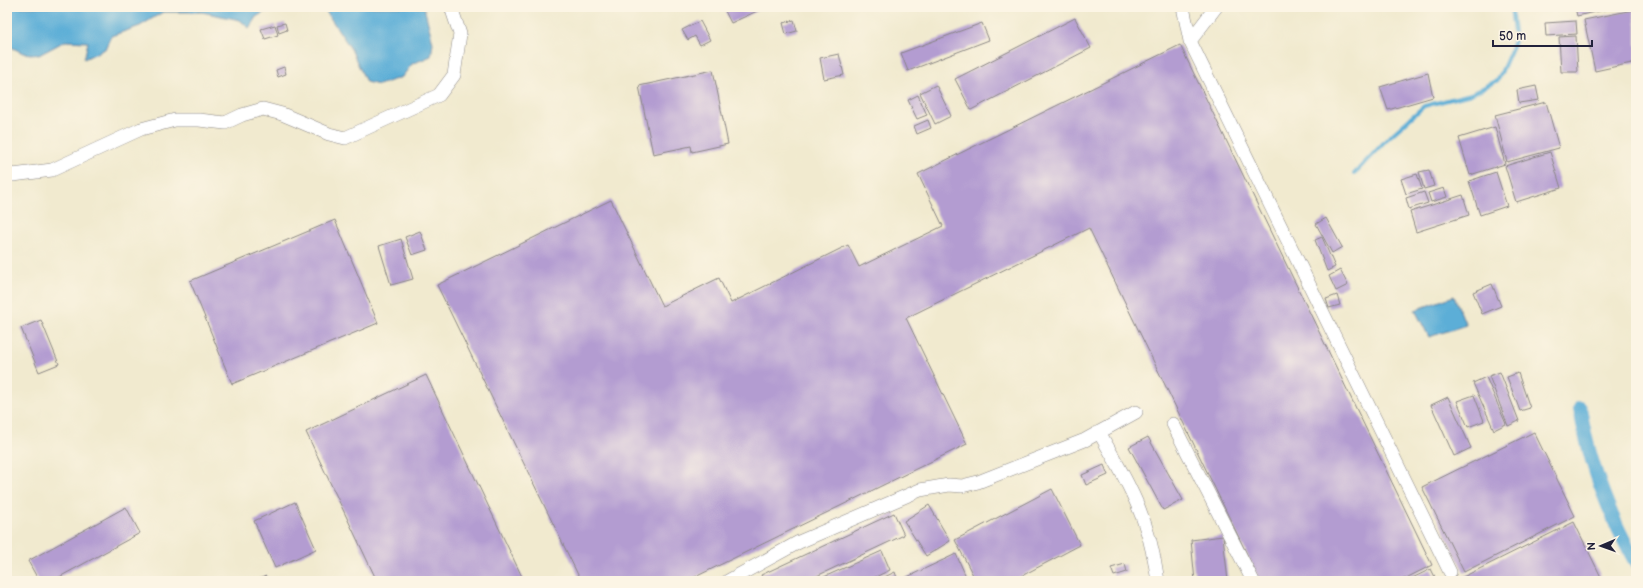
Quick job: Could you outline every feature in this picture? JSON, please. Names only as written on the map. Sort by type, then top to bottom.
[{"type":"street","points":[[7,173],[13,175],[52,170],[140,129],[175,120],[199,120],[225,123],[242,115],[263,109],[282,114],[329,134],[345,138],[439,95],[454,75],[460,34],[451,7]]},
{"type":"street","points":[[1183,7],[1190,41],[1450,572]]},
{"type":"street","points":[[1190,41],[1216,7]]},
{"type":"street","points":[[728,581],[799,542],[920,490],[949,485],[962,486],[978,482],[1084,440],[1136,412]]},
{"type":"street","points":[[1173,424],[1253,581]]},
{"type":"street","points":[[1099,432],[1134,495],[1148,534],[1156,564],[1158,581]]},
{"type":"water","points":[[7,7],[273,7],[256,17],[249,28],[240,20],[202,12],[163,12],[140,26],[111,36],[105,49],[84,59],[88,42],[65,41],[39,55],[23,53],[7,45]]},
{"type":"water","points":[[323,7],[424,7],[433,43],[431,56],[412,64],[402,77],[379,85],[366,82],[351,49]]},
{"type":"water","points":[[1454,296],[1466,325],[1429,337],[1415,310]]},
{"type":"building","points":[[723,7],[766,7],[731,23]]},
{"type":"building","points":[[1575,7],[1612,7],[1612,8],[1577,16]]},
{"type":"building","points":[[1633,10],[1636,24],[1636,62],[1595,71],[1584,20]]},
{"type":"building","points":[[1075,18],[1091,48],[971,110],[955,79]]},
{"type":"building","points":[[794,20],[797,31],[786,34],[783,23]]},
{"type":"building","points":[[700,21],[710,40],[700,45],[695,36],[688,40],[682,30]]},
{"type":"building","points":[[1576,21],[1577,34],[1546,36],[1545,23]]},
{"type":"building","points":[[285,23],[287,30],[279,33],[277,25]]},
{"type":"building","points":[[982,23],[989,40],[908,71],[901,53]]},
{"type":"building","points":[[275,25],[278,35],[265,39],[261,29]]},
{"type":"building","points":[[1576,36],[1578,72],[1561,72],[1559,37]]},
{"type":"building","points":[[1180,45],[1432,565],[1400,581],[1260,581],[1089,228],[906,318],[967,444],[687,581],[581,581],[437,285],[611,200],[662,306],[719,278],[731,303],[848,245],[859,267],[943,226],[918,174]]},
{"type":"building","points":[[839,54],[844,75],[824,79],[820,58]]},
{"type":"building","points":[[284,67],[286,74],[278,77],[276,70]]},
{"type":"building","points":[[713,70],[728,144],[692,152],[691,146],[653,154],[639,86]]},
{"type":"building","points":[[1428,73],[1433,97],[1388,110],[1380,87]]},
{"type":"building","points":[[936,85],[951,116],[935,124],[920,93]]},
{"type":"building","points":[[1536,86],[1539,100],[1519,103],[1517,90]]},
{"type":"building","points":[[918,95],[927,115],[917,119],[908,100]]},
{"type":"building","points":[[1546,102],[1559,148],[1507,162],[1495,115]]},
{"type":"building","points":[[928,120],[931,128],[917,134],[914,126]]},
{"type":"building","points":[[1495,127],[1505,164],[1470,175],[1459,138]]},
{"type":"building","points":[[1550,152],[1561,188],[1516,202],[1505,166]]},
{"type":"building","points":[[1429,170],[1434,186],[1424,189],[1419,172]]},
{"type":"building","points":[[1496,172],[1507,206],[1480,215],[1469,181]]},
{"type":"building","points":[[1417,174],[1422,189],[1406,194],[1401,179]]},
{"type":"building","points":[[1444,188],[1447,197],[1431,202],[1428,193]]},
{"type":"building","points":[[1424,192],[1428,203],[1409,209],[1406,198]]},
{"type":"building","points":[[1463,195],[1469,215],[1416,232],[1410,212]]},
{"type":"building","points":[[1326,218],[1342,247],[1332,253],[1316,224]]},
{"type":"building","points":[[335,220],[378,323],[232,384],[190,281]]},
{"type":"building","points":[[420,231],[427,250],[412,255],[405,237]]},
{"type":"building","points":[[1322,237],[1335,267],[1327,271],[1315,240]]},
{"type":"building","points":[[401,239],[413,279],[391,285],[379,246]]},
{"type":"building","points":[[1340,270],[1348,285],[1336,291],[1329,276]]},
{"type":"building","points":[[1492,284],[1501,306],[1482,314],[1473,292]]},
{"type":"building","points":[[1337,295],[1340,305],[1329,308],[1326,299]]},
{"type":"building","points":[[41,320],[59,364],[39,372],[21,328]]},
{"type":"building","points":[[1500,372],[1519,421],[1508,426],[1489,376]]},
{"type":"building","points":[[1518,373],[1530,408],[1520,411],[1507,377]]},
{"type":"building","points":[[426,375],[524,581],[377,581],[306,432]]},
{"type":"building","points":[[1486,377],[1506,424],[1494,430],[1473,383]]},
{"type":"building","points":[[1474,395],[1484,421],[1468,427],[1457,401]]},
{"type":"building","points":[[1448,397],[1471,448],[1454,456],[1431,405]]},
{"type":"building","points":[[1534,432],[1575,516],[1464,572],[1422,487]]},
{"type":"building","points":[[1148,437],[1183,500],[1163,510],[1129,447]]},
{"type":"building","points":[[1104,465],[1108,475],[1086,485],[1082,475]]},
{"type":"building","points":[[1052,489],[1080,545],[1012,581],[976,581],[955,540]]},
{"type":"building","points":[[295,502],[316,549],[275,568],[254,521]]},
{"type":"building","points":[[929,505],[950,541],[926,556],[904,521]]},
{"type":"building","points":[[126,507],[140,533],[52,581],[39,581],[28,561]]},
{"type":"building","points":[[894,513],[904,535],[806,581],[764,581],[761,575]]},
{"type":"building","points":[[1574,522],[1601,577],[1592,581],[1455,581]]},
{"type":"building","points":[[1223,536],[1228,581],[1195,581],[1191,540]]},
{"type":"building","points":[[882,551],[890,570],[867,581],[815,581]]},
{"type":"building","points":[[956,554],[968,581],[906,581],[905,578]]},
{"type":"building","points":[[1125,564],[1127,572],[1114,576],[1111,568]]},
{"type":"building","points":[[1431,569],[1437,581],[1406,581]]},
{"type":"building","points":[[895,572],[898,581],[876,581]]},
{"type":"building","points":[[266,576],[268,581],[254,581]]},
{"type":"waterway","points":[[1354,174],[1387,139],[1424,106],[1471,94],[1498,80],[1515,41],[1511,7]]},
{"type":"waterway","points":[[1580,408],[1589,449],[1601,488],[1617,526],[1636,563]]}]
